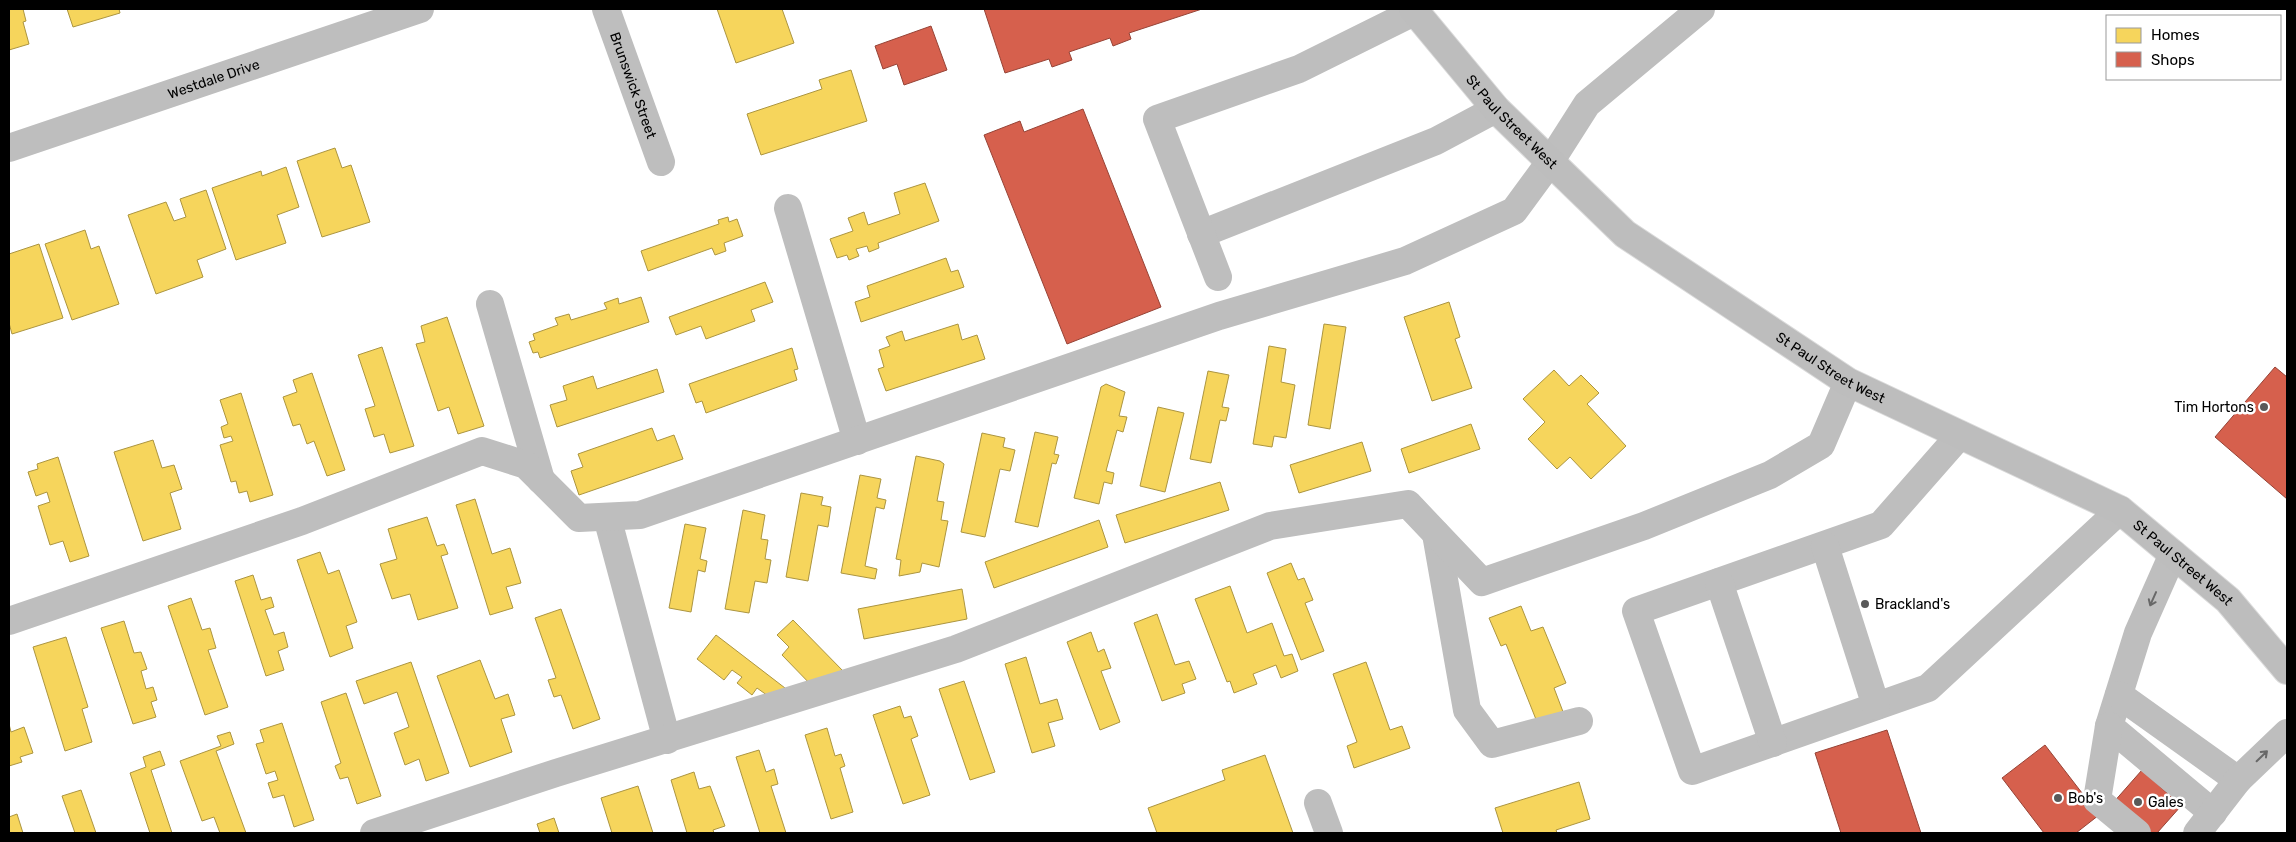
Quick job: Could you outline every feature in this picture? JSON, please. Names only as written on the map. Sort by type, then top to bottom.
[{"type":"main road","name":"St Paul Street West","points":[[1415,10],[1496,109],[1625,234],[1848,382],[2120,510],[2228,600],[2287,670]]},
{"type":"street","name":"Westdale Drive","points":[[9,148],[420,9]]},
{"type":"street","name":"Brunswick Street","points":[[606,9],[661,162]]},
{"type":"street","points":[[9,621],[302,521],[482,451],[526,465],[579,518],[640,515],[1220,316],[1405,260],[1514,211],[1550,162],[1587,104],[1701,9]]},
{"type":"street","points":[[1218,277],[1157,119],[1298,69],[1415,10]]},
{"type":"street","points":[[1201,234],[1436,141],[1496,109]]},
{"type":"street","points":[[788,208],[857,440]]},
{"type":"street","points":[[490,304],[541,480]]},
{"type":"street","points":[[374,833],[556,773],[956,649],[1270,526],[1408,504],[1482,582],[1644,526],[1770,475],[1821,445],[1848,382]]},
{"type":"street","points":[[1960,435],[1881,525],[1636,611],[1692,771],[1928,688],[2120,510]]},
{"type":"street","points":[[607,517],[667,740]]},
{"type":"street","points":[[1436,534],[1467,710],[1492,744],[1579,721]]},
{"type":"street","points":[[1825,546],[1876,706]]},
{"type":"street","points":[[2128,831],[2097,800],[2109,726],[2138,632],[2173,554]]},
{"type":"street","points":[[1719,582],[1773,743]]},
{"type":"street","points":[[2119,695],[2238,780]]},
{"type":"street","points":[[2109,726],[2202,827],[2238,780],[2287,732]]},
{"type":"street","points":[[1318,803],[1329,833]]},
{"type":"building: Homes","points":[[9,9],[23,9],[26,21],[23,22],[29,44],[9,50]]},
{"type":"building: Homes","points":[[67,9],[119,9],[120,13],[73,27]]},
{"type":"building: Homes","points":[[717,9],[782,9],[794,43],[736,63]]},
{"type":"building: Homes","points":[[851,70],[867,121],[761,155],[747,114],[822,89],[819,80]]},
{"type":"building: Homes","points":[[335,148],[342,168],[351,165],[370,222],[322,237],[297,161]]},
{"type":"building: Homes","points":[[286,167],[299,207],[277,215],[286,243],[236,260],[212,188],[261,171],[262,176]]},
{"type":"building: Homes","points":[[925,183],[939,221],[878,243],[879,248],[869,252],[867,246],[856,249],[859,256],[849,260],[847,255],[837,258],[830,239],[853,231],[848,218],[864,212],[868,225],[900,214],[894,193]]},
{"type":"building: Homes","points":[[206,190],[226,249],[197,260],[203,277],[156,294],[128,215],[166,202],[174,221],[186,217],[180,199]]},
{"type":"building: Homes","points":[[728,217],[729,222],[737,219],[743,236],[724,243],[726,251],[715,255],[712,248],[648,271],[641,251],[719,224],[718,220]]},
{"type":"building: Homes","points":[[85,230],[91,249],[99,246],[119,304],[72,320],[45,244]]},
{"type":"building: Homes","points":[[39,244],[63,318],[12,334],[9,323],[9,254]]},
{"type":"building: Homes","points":[[946,258],[951,272],[958,270],[964,287],[861,322],[855,302],[870,297],[867,286]]},
{"type":"building: Homes","points":[[765,282],[773,302],[751,310],[755,321],[706,339],[701,326],[676,335],[669,317]]},
{"type":"building: Homes","points":[[641,297],[649,322],[540,358],[538,352],[533,353],[529,342],[535,340],[533,334],[558,325],[555,318],[569,314],[571,320],[607,309],[604,303],[618,298],[619,304]]},
{"type":"building: Homes","points":[[1449,302],[1460,337],[1455,339],[1472,388],[1432,401],[1404,317]]},
{"type":"building: Homes","points":[[447,317],[484,426],[458,434],[449,407],[438,411],[416,344],[425,342],[421,326]]},
{"type":"building: Homes","points":[[958,324],[962,340],[977,335],[985,359],[886,391],[878,369],[884,367],[879,350],[890,346],[886,337],[902,331],[905,341]]},
{"type":"building: Homes","points":[[1324,324],[1346,327],[1330,429],[1308,425]]},
{"type":"building: Homes","points":[[1269,346],[1286,349],[1281,382],[1295,385],[1286,438],[1274,436],[1272,447],[1253,444]]},
{"type":"building: Homes","points":[[382,347],[414,446],[390,453],[384,434],[374,437],[365,409],[375,406],[358,355]]},
{"type":"building: Homes","points":[[792,348],[798,369],[794,370],[797,380],[706,413],[702,401],[696,403],[689,384]]},
{"type":"building: Homes","points":[[657,369],[664,392],[557,427],[550,405],[567,400],[563,386],[593,376],[597,389]]},
{"type":"building: Homes","points":[[1554,370],[1569,386],[1581,375],[1599,393],[1587,404],[1626,446],[1591,479],[1570,457],[1557,469],[1528,439],[1545,422],[1523,399]]},
{"type":"building: Homes","points":[[1208,371],[1229,375],[1222,407],[1229,408],[1226,421],[1220,420],[1211,463],[1190,459]]},
{"type":"building: Homes","points":[[312,373],[345,470],[327,476],[314,441],[307,444],[300,424],[293,426],[283,397],[297,392],[293,380]]},
{"type":"building: Homes","points":[[1106,384],[1125,392],[1119,416],[1127,417],[1123,432],[1117,430],[1106,471],[1114,473],[1112,484],[1104,482],[1099,504],[1074,498],[1101,387]]},
{"type":"building: Homes","points":[[241,393],[273,495],[250,502],[247,491],[239,493],[236,481],[231,482],[220,445],[233,441],[231,436],[224,438],[221,427],[228,424],[220,400]]},
{"type":"building: Homes","points":[[1158,407],[1184,413],[1165,492],[1140,486]]},
{"type":"building: Homes","points":[[1471,424],[1480,449],[1409,473],[1401,449]]},
{"type":"building: Homes","points":[[652,428],[657,441],[674,435],[683,459],[579,495],[571,471],[583,467],[578,454]]},
{"type":"building: Homes","points":[[1035,432],[1058,437],[1054,454],[1059,455],[1056,464],[1052,463],[1038,527],[1015,522]]},
{"type":"building: Homes","points":[[982,433],[1005,438],[1003,447],[1015,450],[1010,471],[1000,469],[985,537],[961,532]]},
{"type":"building: Homes","points":[[153,440],[162,468],[174,465],[182,489],[170,493],[181,529],[143,541],[114,452]]},
{"type":"building: Homes","points":[[1362,442],[1371,471],[1299,493],[1290,465]]},
{"type":"building: Homes","points":[[916,456],[940,461],[944,464],[937,501],[944,502],[941,520],[948,521],[939,567],[922,563],[920,572],[899,576],[901,560],[896,559]]},
{"type":"building: Homes","points":[[58,457],[89,556],[70,562],[63,541],[50,545],[38,506],[50,502],[47,492],[36,496],[28,472],[38,469],[37,464]]},
{"type":"building: Homes","points":[[860,475],[881,479],[877,498],[886,500],[884,509],[876,507],[865,566],[877,569],[875,579],[841,573]]},
{"type":"building: Homes","points":[[1220,482],[1229,510],[1125,543],[1116,515]]},
{"type":"building: Homes","points":[[801,493],[823,497],[821,505],[831,507],[828,527],[818,525],[808,581],[786,577]]},
{"type":"building: Homes","points":[[475,499],[492,554],[510,548],[521,583],[506,587],[513,608],[490,615],[456,505]]},
{"type":"building: Homes","points":[[743,510],[765,515],[761,539],[768,540],[765,559],[771,560],[767,583],[755,581],[749,613],[725,609]]},
{"type":"building: Homes","points":[[427,517],[437,546],[444,544],[448,554],[441,556],[458,608],[418,620],[410,594],[392,599],[380,564],[397,559],[388,529]]},
{"type":"building: Homes","points":[[1099,520],[1108,547],[994,588],[985,562]]},
{"type":"building: Homes","points":[[685,524],[706,528],[700,559],[707,561],[705,572],[698,570],[691,612],[669,608]]},
{"type":"building: Homes","points":[[320,552],[328,574],[339,570],[357,622],[346,626],[353,648],[330,657],[297,560]]},
{"type":"building: Homes","points":[[1291,563],[1298,580],[1304,578],[1313,600],[1305,603],[1324,651],[1301,660],[1267,573]]},
{"type":"building: Homes","points":[[253,575],[261,600],[271,597],[274,607],[265,610],[274,635],[284,632],[288,647],[278,651],[284,670],[266,676],[235,581]]},
{"type":"building: Homes","points":[[1230,586],[1247,633],[1272,623],[1284,656],[1292,654],[1298,671],[1281,678],[1276,665],[1253,674],[1257,684],[1234,693],[1230,681],[1227,682],[1195,599]]},
{"type":"building: Homes","points":[[962,589],[967,619],[864,639],[858,609]]},
{"type":"building: Homes","points":[[191,598],[202,630],[210,628],[216,648],[208,650],[228,707],[205,715],[168,606]]},
{"type":"building: Homes","points":[[1521,606],[1531,631],[1543,627],[1566,683],[1554,688],[1565,717],[1539,727],[1506,644],[1501,646],[1489,618]]},
{"type":"building: Homes","points":[[561,609],[600,719],[573,729],[561,695],[554,697],[548,680],[556,678],[535,618]]},
{"type":"building: Homes","points":[[1157,614],[1175,665],[1189,661],[1196,679],[1182,684],[1185,693],[1162,701],[1134,623]]},
{"type":"building: Homes","points":[[793,620],[845,673],[816,690],[782,655],[789,647],[777,635]]},
{"type":"building: Homes","points":[[124,621],[134,653],[141,652],[147,669],[141,671],[146,689],[153,687],[157,700],[151,702],[156,717],[133,724],[101,628]]},
{"type":"building: Homes","points":[[1091,632],[1098,652],[1104,649],[1111,668],[1101,671],[1120,722],[1100,730],[1067,642]]},
{"type":"building: Homes","points":[[716,635],[785,688],[775,701],[757,688],[752,695],[737,683],[742,677],[732,670],[724,680],[697,659]]},
{"type":"building: Homes","points":[[66,637],[88,707],[82,709],[92,742],[65,751],[33,647]]},
{"type":"building: Homes","points":[[1026,657],[1040,704],[1057,699],[1063,719],[1048,723],[1055,746],[1032,753],[1005,664]]},
{"type":"building: Homes","points":[[480,660],[495,699],[508,694],[515,715],[501,719],[512,752],[470,767],[437,676]]},
{"type":"building: Homes","points":[[411,662],[449,773],[426,781],[419,759],[405,765],[394,733],[409,727],[397,692],[364,704],[356,681]]},
{"type":"building: Homes","points":[[1366,662],[1390,730],[1402,726],[1410,748],[1354,768],[1347,746],[1357,742],[1333,674]]},
{"type":"building: Homes","points":[[964,681],[995,772],[970,780],[939,689]]},
{"type":"building: Homes","points":[[346,693],[381,796],[357,804],[348,777],[340,779],[335,766],[341,763],[321,702]]},
{"type":"building: Homes","points":[[900,706],[904,718],[911,716],[918,736],[911,739],[930,795],[903,804],[873,715]]},
{"type":"building: Homes","points":[[282,723],[314,820],[294,827],[284,795],[273,798],[268,783],[278,780],[275,771],[266,774],[256,744],[264,742],[260,730]]},
{"type":"building: Homes","points":[[9,724],[11,732],[24,727],[33,753],[20,757],[22,762],[9,766]]},
{"type":"building: Homes","points":[[827,728],[835,756],[841,754],[845,766],[840,768],[853,812],[831,819],[805,735]]},
{"type":"building: Homes","points":[[230,732],[234,744],[216,751],[246,833],[220,833],[214,817],[202,821],[180,761],[221,746],[217,736]]},
{"type":"building: Homes","points":[[759,750],[766,772],[774,769],[778,784],[771,786],[786,833],[760,833],[736,757]]},
{"type":"building: Homes","points":[[160,751],[165,765],[151,770],[172,833],[150,833],[130,773],[146,767],[143,757]]},
{"type":"building: Homes","points":[[1265,755],[1293,833],[1157,833],[1148,808],[1225,780],[1222,770]]},
{"type":"building: Homes","points":[[694,772],[699,789],[710,786],[725,826],[713,830],[714,833],[687,833],[671,780]]},
{"type":"building: Homes","points":[[1579,782],[1590,819],[1556,830],[1557,833],[1503,833],[1495,808]]},
{"type":"building: Homes","points":[[638,786],[653,833],[612,833],[601,798]]},
{"type":"building: Homes","points":[[81,790],[96,833],[75,833],[62,796]]},
{"type":"building: Homes","points":[[17,814],[23,833],[9,833],[9,817]]},
{"type":"building: Homes","points":[[554,818],[559,833],[540,833],[537,824]]},
{"type":"building: Shops","points":[[984,9],[1202,9],[1129,33],[1131,39],[1113,46],[1110,38],[1069,52],[1072,60],[1052,67],[1049,59],[1005,73]]},
{"type":"building: Shops","points":[[931,26],[947,70],[904,85],[897,64],[883,69],[875,46]]},
{"type":"building: Shops","points":[[1083,109],[1161,307],[1067,344],[984,135],[1020,121],[1024,132]]},
{"type":"building: Shops","name":"Tim Hortons","points":[[2275,367],[2287,377],[2287,499],[2215,437]]},
{"type":"building: Shops","points":[[1887,730],[1921,833],[1841,833],[1815,753]]},
{"type":"building: Shops","points":[[2045,745],[2099,815],[2076,833],[2044,833],[2002,778]]},
{"type":"building: Shops","points":[[2142,770],[2181,806],[2157,833],[2145,833],[2112,804]]},
{"type":"place","name":"Tim Hortons","points":[[2264,407]]},
{"type":"place","name":"Brackland's","points":[[1865,604]]},
{"type":"place","name":"Bob's","points":[[2058,798]]},
{"type":"place","name":"Gales","points":[[2138,802]]}]
